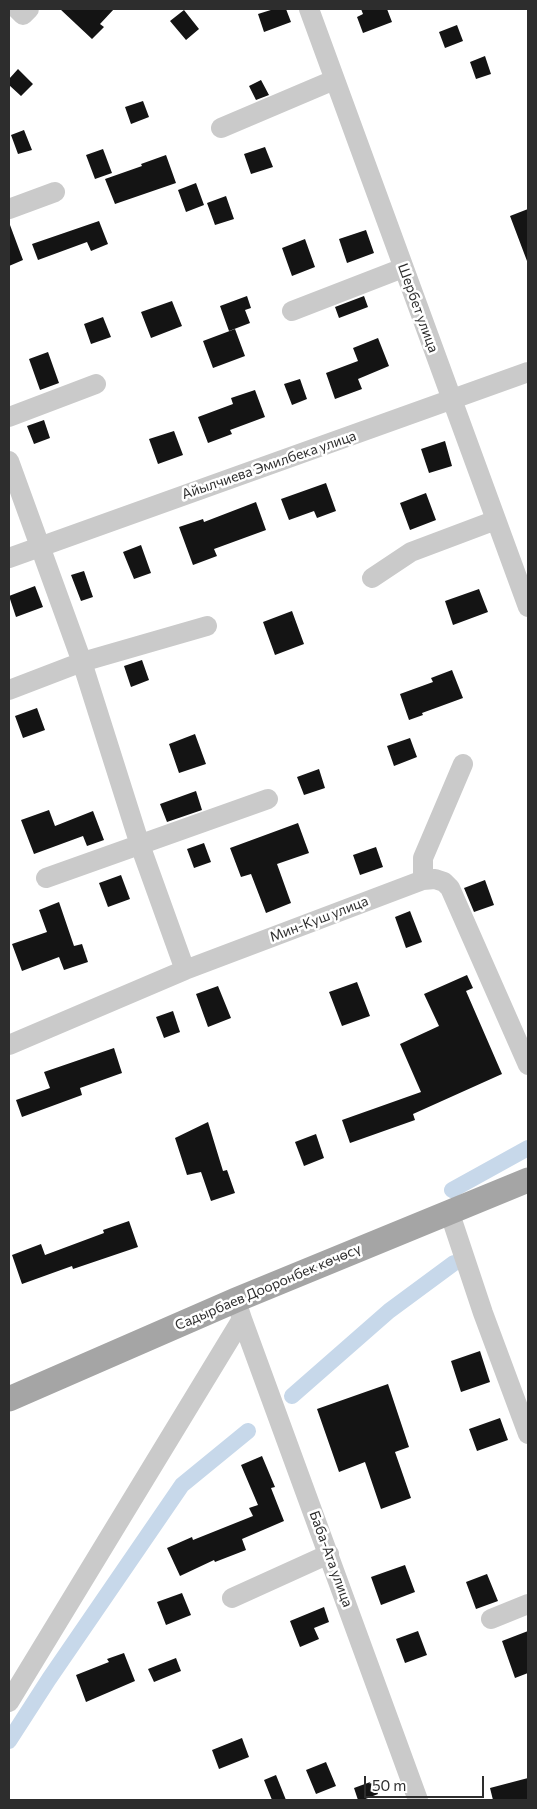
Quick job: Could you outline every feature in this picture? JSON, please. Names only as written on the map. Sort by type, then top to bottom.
[{"type":"main road","name":"Садырбаев Дооронбек көчөсү","points":[[9,1399],[239,1309],[449,1211],[528,1180]]},
{"type":"street","points":[[16,9],[23,15],[29,9]]},
{"type":"street","name":"Шербет улица","points":[[309,9],[528,607]]},
{"type":"street","points":[[221,128],[334,80]]},
{"type":"street","points":[[9,209],[55,192]]},
{"type":"street","points":[[292,311],[403,268]]},
{"type":"street","name":"Айылчиева Эмилбека улица","points":[[9,558],[528,372]]},
{"type":"street","points":[[9,416],[96,384]]},
{"type":"street","points":[[9,461],[82,662],[140,845],[185,970]]},
{"type":"street","points":[[372,578],[411,552],[496,520]]},
{"type":"street","points":[[9,690],[82,662],[207,626]]},
{"type":"street","points":[[463,764],[424,858],[423,880],[435,879],[444,882],[450,888],[528,1065]]},
{"type":"street","points":[[46,878],[268,799]]},
{"type":"street","name":"Мин-Куш улица","points":[[9,1045],[185,970],[423,880]]},
{"type":"street","points":[[449,1211],[483,1313],[528,1434]]},
{"type":"street","points":[[9,1702],[239,1309]]},
{"type":"street","name":"Баба-Ата улица","points":[[239,1309],[418,1800]]},
{"type":"street","points":[[232,1598],[329,1554]]},
{"type":"street","points":[[491,1619],[528,1604]]},
{"type":"building","points":[[60,9],[114,9],[100,24],[104,27],[92,39]]},
{"type":"building","points":[[274,9],[286,9],[291,22],[264,32],[258,14]]},
{"type":"building","points":[[361,9],[387,9],[392,22],[363,33],[357,17],[363,14]]},
{"type":"building","points":[[184,10],[199,29],[186,40],[170,21]]},
{"type":"building","points":[[457,25],[463,41],[445,48],[439,32]]},
{"type":"building","points":[[485,56],[491,74],[476,79],[470,62]]},
{"type":"building","points":[[18,69],[33,84],[21,96],[9,85],[9,79]]},
{"type":"building","points":[[261,80],[269,95],[256,100],[249,86]]},
{"type":"building","points":[[143,101],[149,117],[131,124],[125,107]]},
{"type":"building","points":[[24,130],[32,150],[18,154],[11,135]]},
{"type":"building","points":[[265,147],[273,167],[251,174],[244,154]]},
{"type":"building","points":[[103,149],[112,173],[95,179],[86,155]]},
{"type":"building","points":[[166,155],[176,183],[115,204],[105,179]]},
{"type":"building","points":[[196,183],[204,205],[186,212],[178,190]]},
{"type":"building","points":[[226,196],[234,219],[215,225],[207,203]]},
{"type":"building","points":[[528,209],[528,261],[527,261],[510,216]]},
{"type":"building","points":[[99,221],[108,244],[91,251],[87,242],[38,260],[32,244]]},
{"type":"building","points":[[9,226],[23,260],[9,266]]},
{"type":"building","points":[[366,230],[374,253],[347,263],[339,239]]},
{"type":"building","points":[[305,239],[315,267],[292,276],[282,248]]},
{"type":"building","points":[[247,296],[251,308],[245,310],[250,323],[229,331],[220,306]]},
{"type":"building","points":[[364,296],[368,307],[339,318],[335,307]]},
{"type":"building","points":[[172,301],[182,326],[151,338],[141,312]]},
{"type":"building","points":[[103,317],[111,337],[91,344],[84,324]]},
{"type":"building","points":[[235,329],[245,356],[213,368],[203,341]]},
{"type":"building","points":[[378,338],[389,366],[358,379],[362,389],[335,399],[326,373],[358,361],[353,348]]},
{"type":"building","points":[[48,352],[59,383],[40,390],[29,359]]},
{"type":"building","points":[[300,379],[307,399],[292,405],[284,384]]},
{"type":"building","points":[[255,390],[265,417],[230,430],[232,434],[208,443],[198,417],[233,404],[231,398]]},
{"type":"building","points":[[44,420],[50,438],[34,444],[27,426]]},
{"type":"building","points":[[174,431],[183,455],[158,464],[149,439]]},
{"type":"building","points":[[445,441],[452,466],[429,473],[421,449]]},
{"type":"building","points":[[326,483],[336,511],[317,518],[314,511],[289,520],[281,499]]},
{"type":"building","points":[[426,493],[436,520],[410,530],[400,503]]},
{"type":"building","points":[[256,502],[266,530],[214,549],[217,556],[193,565],[179,527],[203,519],[204,522]]},
{"type":"building","points":[[141,545],[151,573],[134,579],[123,552]]},
{"type":"building","points":[[84,571],[93,597],[81,601],[71,575]]},
{"type":"building","points":[[35,586],[43,607],[16,617],[9,596]]},
{"type":"building","points":[[479,589],[488,612],[453,625],[445,601]]},
{"type":"building","points":[[292,611],[304,644],[275,655],[263,622]]},
{"type":"building","points":[[142,660],[149,680],[131,687],[124,666]]},
{"type":"building","points":[[452,670],[463,698],[422,713],[423,715],[409,720],[400,694],[433,682],[431,678]]},
{"type":"building","points":[[37,708],[45,730],[23,738],[15,716]]},
{"type":"building","points":[[195,734],[206,764],[179,773],[169,744]]},
{"type":"building","points":[[410,738],[417,757],[394,766],[387,746]]},
{"type":"building","points":[[319,769],[325,788],[304,795],[297,777]]},
{"type":"building","points":[[196,791],[202,810],[167,822],[160,804]]},
{"type":"building","points":[[49,810],[55,826],[93,811],[104,840],[87,846],[83,836],[34,854],[21,820]]},
{"type":"building","points":[[298,823],[309,853],[277,864],[291,903],[266,913],[251,874],[241,877],[230,848]]},
{"type":"building","points":[[204,843],[211,862],[194,868],[187,849]]},
{"type":"building","points":[[376,847],[383,867],[360,875],[353,855]]},
{"type":"building","points":[[121,875],[130,899],[108,907],[99,883]]},
{"type":"building","points":[[485,880],[494,905],[474,912],[464,888]]},
{"type":"building","points":[[59,902],[74,946],[82,944],[88,962],[64,970],[59,957],[22,971],[12,944],[47,932],[39,910]]},
{"type":"building","points":[[410,911],[422,942],[406,948],[395,917]]},
{"type":"building","points":[[467,975],[473,988],[466,991],[502,1074],[413,1114],[415,1120],[350,1143],[342,1120],[421,1092],[400,1044],[439,1026],[424,994]]},
{"type":"building","points":[[357,982],[370,1016],[342,1026],[329,992]]},
{"type":"building","points":[[218,986],[231,1018],[208,1027],[196,994]]},
{"type":"building","points":[[173,1011],[180,1032],[164,1038],[156,1017]]},
{"type":"building","points":[[114,1048],[122,1073],[80,1088],[82,1095],[22,1117],[16,1100],[50,1088],[44,1072]]},
{"type":"building","points":[[208,1122],[223,1171],[227,1170],[235,1193],[211,1201],[201,1172],[187,1175],[175,1138]]},
{"type":"building","points":[[316,1134],[324,1158],[304,1166],[295,1142]]},
{"type":"building","points":[[129,1221],[138,1247],[73,1269],[72,1266],[22,1284],[12,1255],[41,1244],[45,1255],[104,1233],[103,1230]]},
{"type":"building","points":[[480,1351],[490,1382],[461,1392],[451,1361]]},
{"type":"building","points":[[388,1384],[409,1447],[395,1452],[411,1498],[381,1509],[365,1462],[339,1472],[317,1409]]},
{"type":"building","points":[[500,1418],[508,1440],[477,1451],[469,1429]]},
{"type":"building","points":[[262,1456],[275,1487],[271,1488],[284,1521],[242,1539],[246,1550],[215,1562],[214,1560],[180,1576],[167,1548],[192,1537],[193,1540],[253,1516],[249,1508],[258,1505],[241,1465]]},
{"type":"building","points":[[405,1565],[415,1592],[381,1605],[371,1577]]},
{"type":"building","points":[[487,1574],[498,1601],[476,1609],[466,1582]]},
{"type":"building","points":[[182,1593],[191,1615],[166,1625],[157,1602]]},
{"type":"building","points":[[324,1607],[329,1622],[314,1628],[319,1639],[300,1647],[290,1621]]},
{"type":"building","points":[[418,1631],[427,1655],[405,1663],[396,1639]]},
{"type":"building","points":[[528,1631],[528,1673],[515,1678],[502,1641]]},
{"type":"building","points":[[124,1653],[135,1681],[86,1702],[76,1675],[109,1662],[107,1659]]},
{"type":"building","points":[[176,1658],[181,1671],[154,1682],[148,1669]]},
{"type":"building","points":[[242,1738],[249,1757],[219,1769],[212,1750]]},
{"type":"building","points":[[326,1762],[336,1786],[316,1794],[306,1770]]},
{"type":"building","points":[[276,1775],[286,1800],[272,1800],[264,1780]]},
{"type":"building","points":[[528,1778],[528,1800],[493,1800],[490,1788]]},
{"type":"building","points":[[373,1781],[378,1794],[358,1800],[354,1788]]},
{"type":"waterway","points":[[452,1190],[528,1148]]},
{"type":"waterway","points":[[292,1396],[389,1311],[454,1263]]},
{"type":"waterway","points":[[9,1741],[49,1679],[182,1485],[248,1431]]}]
